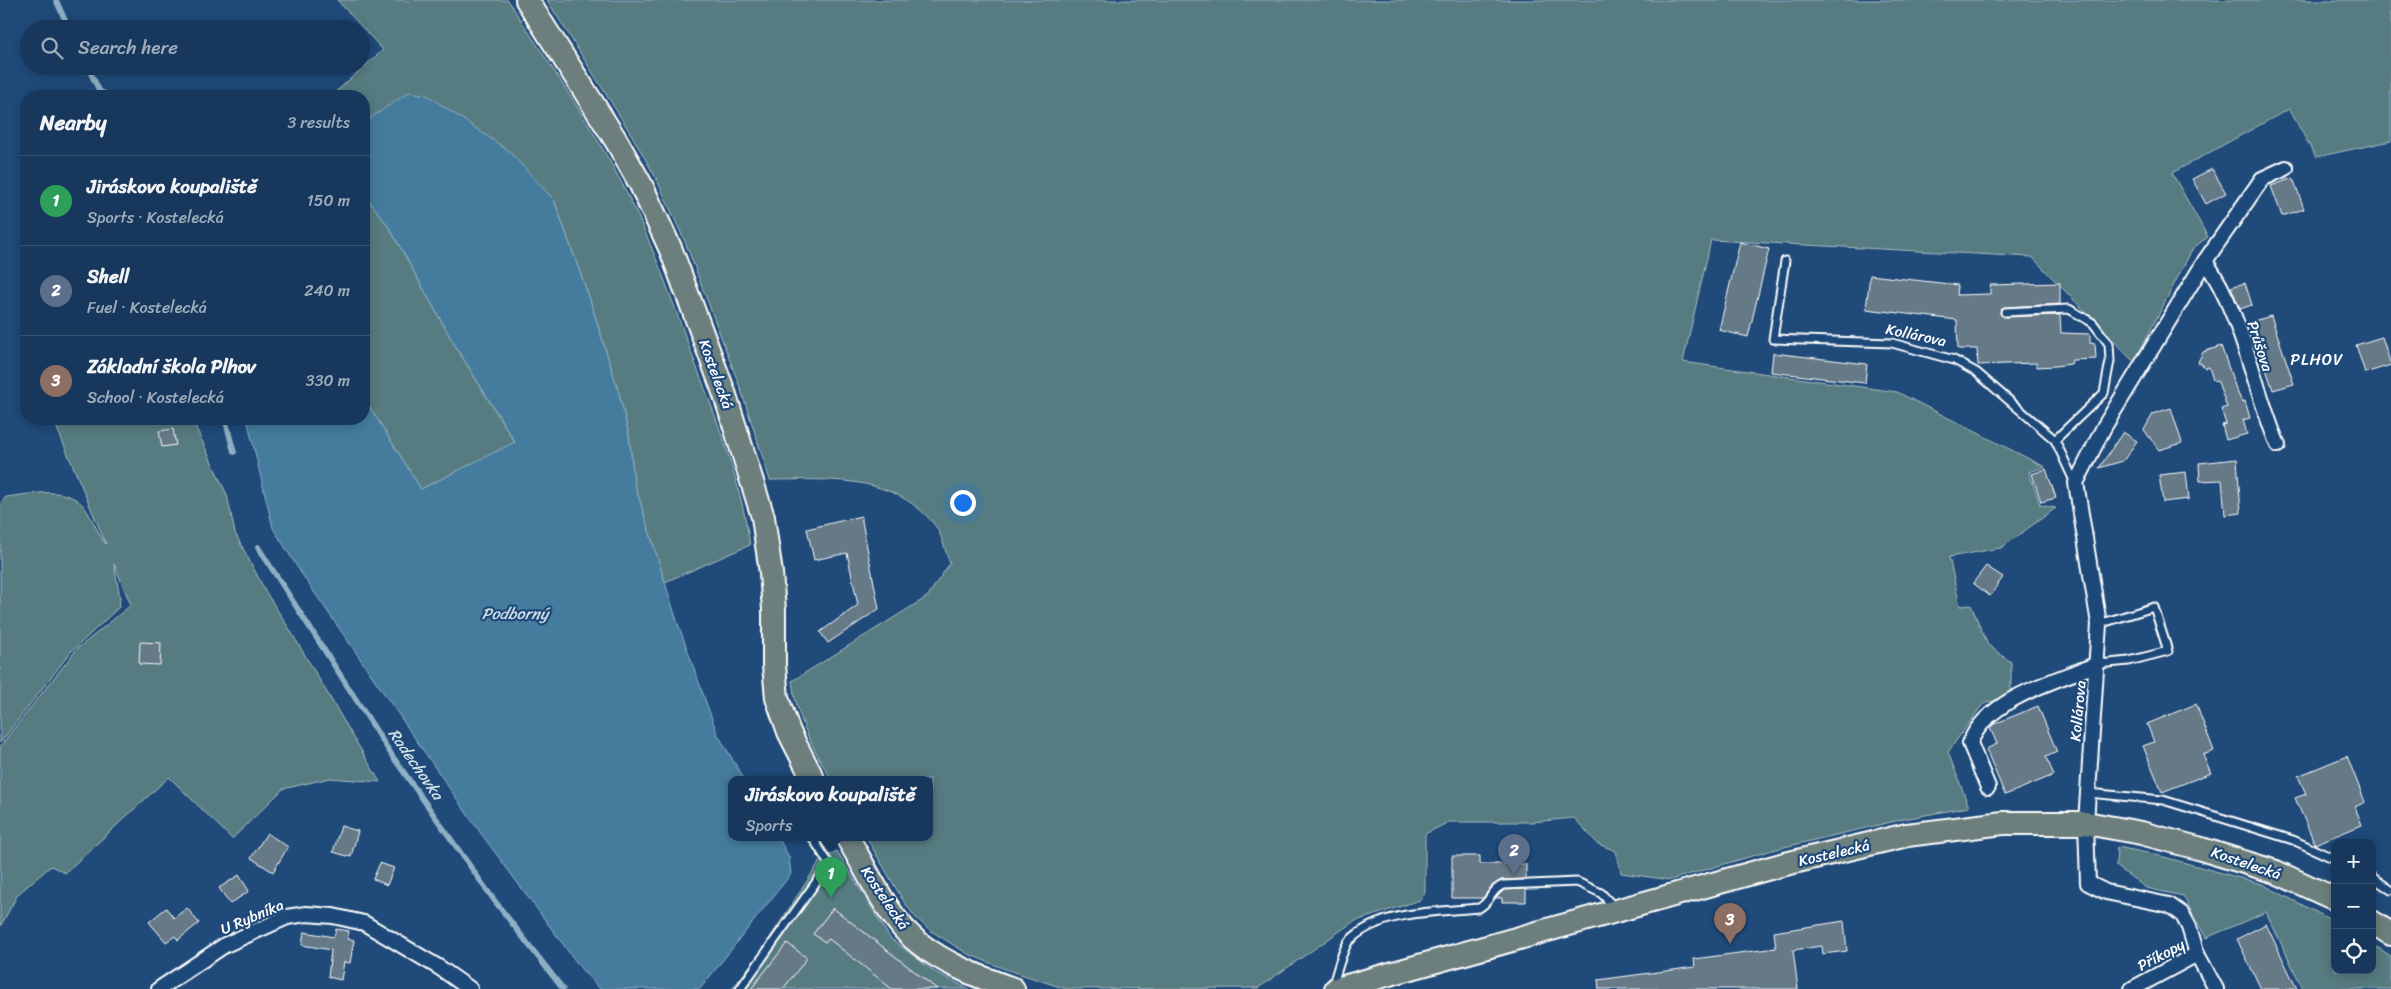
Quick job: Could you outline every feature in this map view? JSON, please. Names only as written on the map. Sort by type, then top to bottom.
[{"type":"main road","name":"Kostelecká","points":[[527,0],[608,127],[641,185],[671,250],[725,395],[763,517],[774,610],[774,665],[777,698],[789,732],[811,776]]},
{"type":"main road","name":"Kostelecká","points":[[1336,989],[1618,912],[1780,865],[1907,835],[2003,823],[2086,823],[2141,833],[2276,872],[2331,898]]},
{"type":"main road","name":"Kostelecká","points":[[849,841],[890,910],[904,929],[921,944],[961,968],[1014,989]]},
{"type":"main road","points":[[2376,925],[2391,934]]},
{"type":"street","points":[[2076,483],[2108,420],[2205,261],[2262,179],[2286,168]]},
{"type":"street","name":"Průšova","points":[[2205,261],[2218,279],[2278,446]]},
{"type":"street","name":"Kollárova","points":[[2076,483],[2099,624],[2098,664],[2087,793],[2088,883],[2106,892],[2169,905],[2182,914],[2189,927],[2197,954]]},
{"type":"street","points":[[1988,787],[1970,744],[1975,730],[2001,707],[2035,688],[2098,664]]},
{"type":"street","name":"U Rybníka","points":[[159,989],[225,945],[288,917],[306,914],[333,916],[364,923],[440,968],[470,989]]},
{"type":"street","name":"Příkopy","points":[[2132,989],[2197,954],[2216,989]]},
{"type":"lane","name":"Kollárova","points":[[1785,261],[1773,339],[1892,343],[1954,360],[1976,372],[2055,440],[2076,483]]},
{"type":"lane","points":[[2005,312],[2069,309],[2093,323],[2109,344],[2110,361],[2104,393],[2055,440]]},
{"type":"lane","points":[[2098,664],[2129,661],[2168,650],[2154,607],[2099,624]]},
{"type":"lane","points":[[2087,793],[2163,800],[2293,840],[2331,857]]},
{"type":"lane","points":[[740,989],[829,864],[815,841]]},
{"type":"lane","points":[[2376,880],[2391,890]]},
{"type":"lane","points":[[1331,989],[1348,941],[1355,936],[1377,924],[1415,914],[1478,908],[1488,904],[1493,892],[1503,884],[1577,882],[1601,893],[1618,912]]},
{"type":"green space","points":[[337,0],[508,0],[600,143],[627,193],[647,236],[721,433],[741,500],[750,545],[665,582],[634,482],[629,435],[619,393],[590,300],[554,200],[370,119],[370,90],[338,90],[355,75],[370,75],[370,62],[383,50],[370,36],[370,20],[355,20]]},
{"type":"green space","points":[[547,0],[2391,0],[2391,141],[2316,157],[2289,109],[2172,173],[2208,237],[2193,248],[2134,362],[2032,257],[1711,240],[1683,362],[1897,392],[2045,467],[2029,472],[2040,505],[2056,508],[2001,548],[1949,557],[1960,606],[1971,605],[1988,645],[2011,662],[2011,696],[1983,704],[1948,752],[1969,807],[1904,819],[1776,849],[1670,880],[1621,873],[1616,851],[1598,844],[1574,818],[1532,822],[1449,822],[1425,834],[1425,893],[1420,900],[1353,922],[1258,988],[1066,989],[1005,969],[968,954],[931,931],[916,918],[904,902],[868,841],[933,841],[933,776],[829,776],[806,732],[797,707],[792,681],[927,597],[950,563],[941,537],[934,524],[917,507],[899,496],[879,488],[837,480],[770,480],[741,390],[686,244],[656,178],[631,134]]},
{"type":"green space","points":[[370,202],[389,227],[453,342],[515,443],[421,489],[370,408]]},
{"type":"green space","points":[[56,425],[195,425],[227,495],[235,533],[267,594],[380,782],[330,778],[283,789],[232,839],[169,777],[65,873],[51,866],[18,894],[0,927],[0,746],[77,649],[131,605],[114,564],[120,598],[119,607],[70,653],[0,743],[0,504],[6,497],[27,494],[49,493],[69,496],[85,508],[106,544]]},
{"type":"green space","points":[[2117,847],[2153,854],[2262,884],[2331,920],[2331,974],[2376,974],[2376,947],[2391,956],[2391,989],[2303,989],[2266,912],[2206,938],[2183,896],[2146,888],[2116,866]]},
{"type":"green space","points":[[837,851],[890,938],[935,972],[969,989],[732,989],[762,950],[822,858]]},
{"type":"water","name":"Podborný","points":[[409,92],[427,95],[509,151],[554,200],[590,300],[619,393],[629,435],[634,482],[676,618],[717,733],[742,776],[728,776],[728,841],[780,841],[789,857],[791,874],[700,989],[600,989],[582,970],[474,824],[301,573],[273,528],[248,425],[370,425],[370,408],[421,489],[515,442],[453,342],[389,227],[370,202],[370,118]]},
{"type":"building","points":[[2212,169],[2226,193],[2206,204],[2192,179]]},
{"type":"building","points":[[2293,178],[2304,209],[2282,216],[2271,186]]},
{"type":"building","points":[[1740,242],[1769,249],[1748,337],[1719,330]]},
{"type":"building","points":[[1870,275],[1958,285],[1957,295],[1990,294],[1990,285],[2060,283],[2060,304],[2005,307],[2001,309],[2000,314],[2005,317],[2060,315],[2061,333],[2090,334],[2090,343],[2095,344],[2096,359],[2072,360],[2071,364],[2037,367],[2037,363],[1978,365],[1977,349],[1958,349],[1957,320],[1866,309]]},
{"type":"building","points":[[2245,283],[2252,305],[2240,309],[2231,287]]},
{"type":"building","points":[[2271,316],[2294,384],[2273,390],[2250,322]]},
{"type":"building","points":[[2382,337],[2391,365],[2365,373],[2356,345]]},
{"type":"building","points":[[2221,346],[2236,389],[2242,402],[2245,401],[2250,418],[2243,420],[2247,434],[2226,440],[2222,425],[2226,424],[2221,409],[2227,407],[2218,382],[2213,380],[2209,367],[2205,368],[2198,362],[2203,352]]},
{"type":"building","points":[[1773,353],[1867,364],[1865,383],[1771,372]]},
{"type":"building","points":[[2171,408],[2182,443],[2159,450],[2144,430],[2153,414]]},
{"type":"building","points":[[173,429],[176,445],[162,447],[159,431]]},
{"type":"building","points":[[2123,432],[2137,441],[2123,461],[2099,468]]},
{"type":"building","points":[[2237,459],[2241,513],[2225,515],[2222,480],[2200,481],[2199,463]]},
{"type":"building","points":[[2046,469],[2056,498],[2041,502],[2032,474]]},
{"type":"building","points":[[2186,472],[2189,499],[2163,502],[2159,475]]},
{"type":"building","points":[[861,516],[879,609],[828,643],[820,632],[858,605],[847,553],[814,560],[807,529]]},
{"type":"building","points":[[1986,566],[2003,577],[1990,596],[1973,583]]},
{"type":"building","points":[[140,642],[161,643],[160,665],[139,664]]},
{"type":"building","points":[[2196,704],[2214,751],[2203,755],[2211,773],[2162,792],[2143,746],[2154,742],[2147,724]]},
{"type":"building","points":[[2038,706],[2057,752],[2046,757],[2054,775],[2005,795],[1986,749],[1997,744],[1990,728],[1994,724]]},
{"type":"building","points":[[2347,756],[2365,802],[2355,807],[2362,825],[2315,844],[2295,798],[2306,794],[2298,776]]},
{"type":"building","points":[[341,826],[358,831],[351,857],[333,852]]},
{"type":"building","points":[[267,833],[288,847],[273,872],[251,858]]},
{"type":"building","points":[[1452,856],[1480,856],[1480,864],[1526,864],[1526,879],[1501,880],[1492,886],[1483,898],[1452,898]]},
{"type":"building","points":[[380,863],[394,868],[387,885],[373,879]]},
{"type":"building","points":[[239,875],[249,891],[230,904],[219,888]]},
{"type":"building","points":[[1526,889],[1526,902],[1502,902],[1502,898],[1496,898],[1504,890]]},
{"type":"building","points":[[166,908],[174,918],[187,908],[199,923],[178,940],[175,936],[166,942],[149,922]]},
{"type":"building","points":[[833,908],[937,989],[892,989],[829,939],[825,942],[813,934]]},
{"type":"building","points":[[1844,921],[1847,951],[1823,954],[1822,946],[1793,950],[1798,989],[1599,989],[1598,980],[1695,967],[1694,959],[1776,948],[1774,932]]},
{"type":"building","points":[[2266,924],[2297,989],[2261,989],[2237,939]]},
{"type":"building","points":[[336,929],[349,931],[347,939],[354,940],[350,963],[344,962],[341,980],[328,977],[331,950],[302,945],[304,932],[334,937]]},
{"type":"building","points":[[787,943],[807,958],[783,989],[751,989]]},
{"type":"waterway","name":"Radechovka","points":[[56,0],[65,20]]},
{"type":"waterway","name":"Radechovka","points":[[92,75],[99,90]]},
{"type":"waterway","name":"Radechovka","points":[[227,425],[234,452]]},
{"type":"waterway","name":"Radechovka","points":[[258,547],[393,757],[494,900],[563,989]]},
{"type":"place","name":"Shell","points":[[1514,875]]},
{"type":"place","name":"Jiráskovo koupaliště","points":[[831,898]]},
{"type":"place","name":"Základní škola Plhov","points":[[1730,944]]},
{"type":"district","name":"PLHOV","points":[[2317,359]]}]
